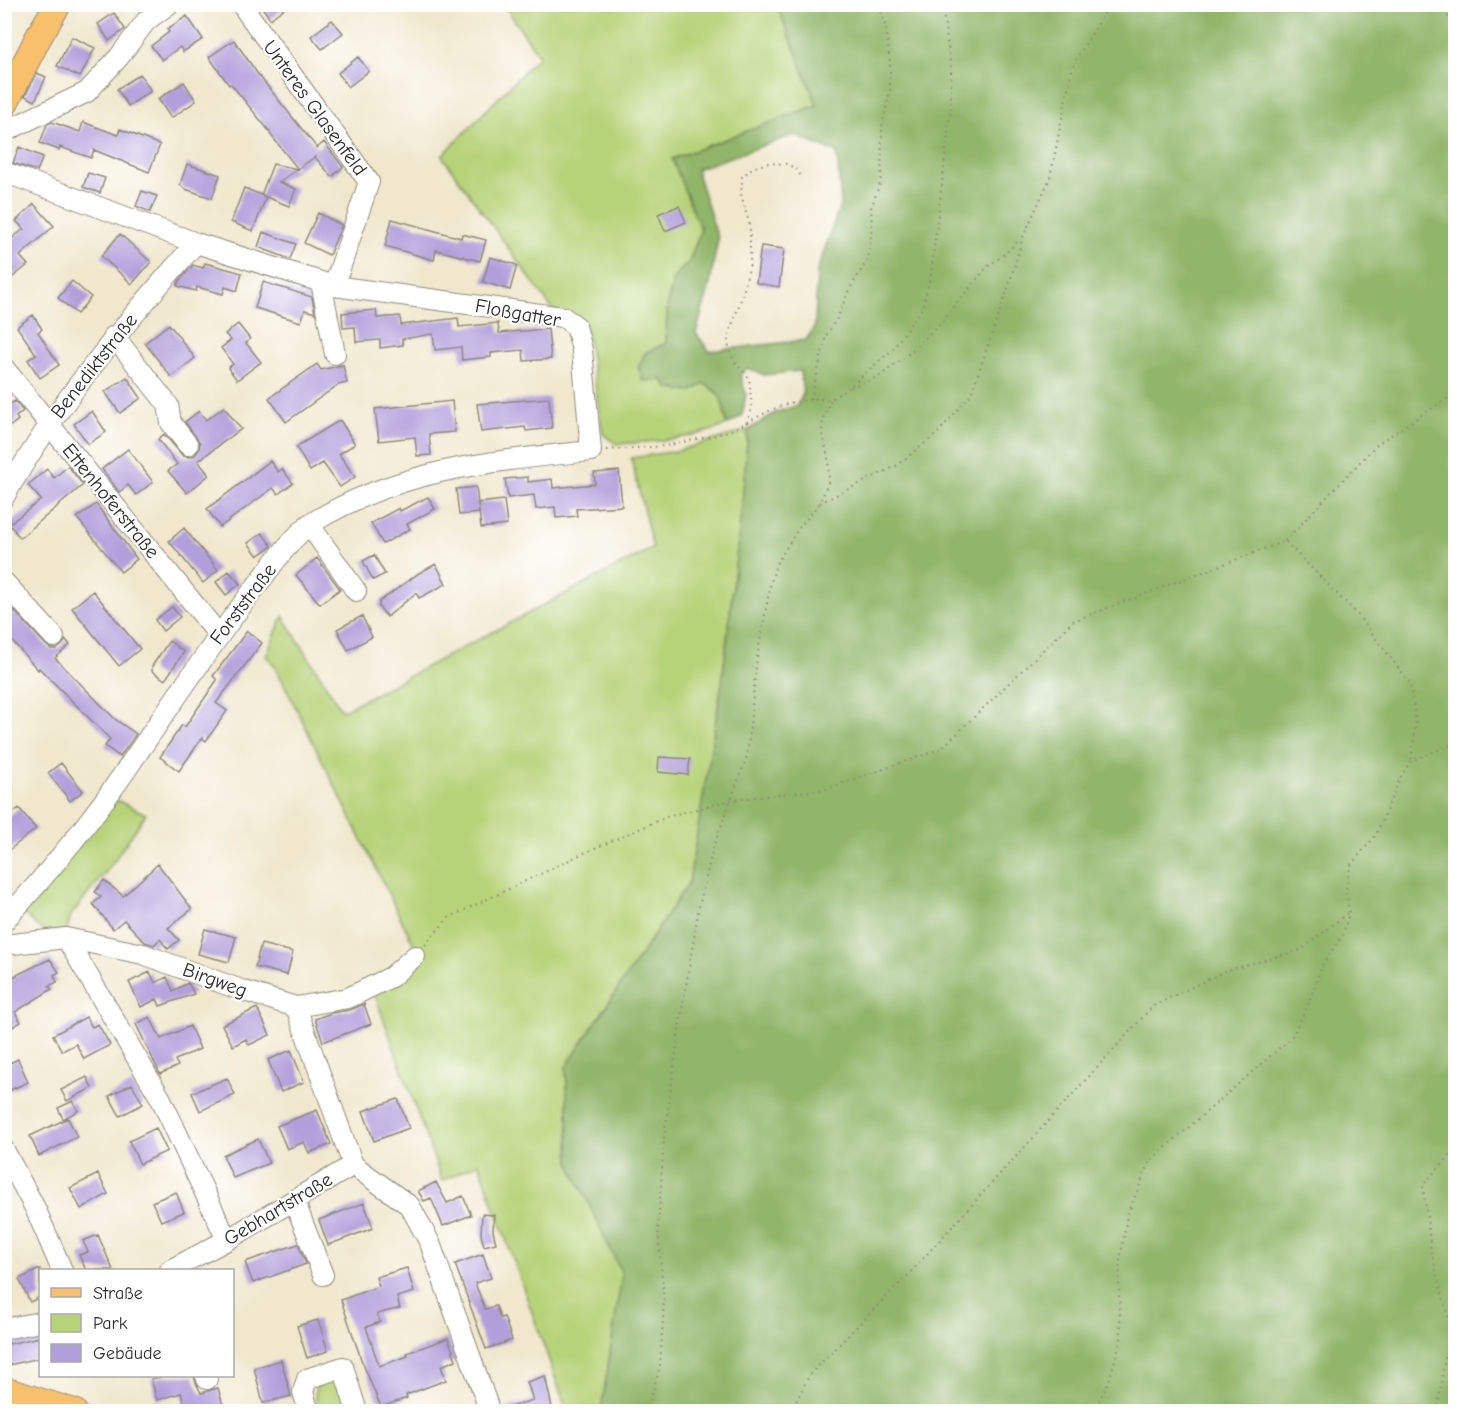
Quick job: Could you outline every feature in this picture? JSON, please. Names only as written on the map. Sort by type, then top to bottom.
[{"type":"main road","points":[[4,105],[58,4]]},
{"type":"main road","points":[[4,1390],[74,1412]]},
{"type":"street","points":[[4,130],[87,92],[146,21],[169,4]]},
{"type":"street","name":"Unteres Glasenfeld","points":[[241,4],[369,182],[328,284]]},
{"type":"street","name":"Floßgatter","points":[[4,172],[196,243],[328,284],[563,317],[576,326],[582,350],[591,451]]},
{"type":"street","name":"Benediktstraße","points":[[4,497],[49,424],[114,336],[196,243]]},
{"type":"street","points":[[328,284],[335,354]]},
{"type":"street","points":[[114,336],[168,405],[171,423],[188,445]]},
{"type":"street","name":"Ettenhoferstraße","points":[[4,368],[218,634]]},
{"type":"street","name":"Forststraße","points":[[4,921],[43,879],[93,818],[218,634],[275,562],[309,524],[357,498],[420,476],[502,460],[591,451]]},
{"type":"street","points":[[309,524],[356,591]]},
{"type":"street","points":[[4,582],[54,637]]},
{"type":"street","points":[[66,938],[161,1099],[227,1240]]},
{"type":"street","name":"Birgweg","points":[[4,945],[66,938],[143,954],[241,990],[296,1006],[348,998],[391,977],[415,956]]},
{"type":"street","points":[[296,1006],[353,1165],[410,1206],[430,1243],[490,1412]]},
{"type":"street","points":[[4,1150],[35,1208],[63,1269]]},
{"type":"street","name":"Gebhartstraße","points":[[175,1269],[353,1165]]},
{"type":"street","points":[[294,1200],[323,1275]]},
{"type":"street","points":[[4,1329],[39,1322]]},
{"type":"street","points":[[309,1412],[303,1392],[308,1379],[343,1367],[357,1412]]},
{"type":"path","points":[[811,399],[826,336],[868,259],[872,228],[871,208],[881,181],[882,127],[890,90],[886,28],[879,4]]},
{"type":"path","points":[[591,451],[665,446],[716,435],[789,403],[811,399],[831,399],[847,389],[893,349],[922,308],[931,274],[951,108],[951,68],[942,4]]},
{"type":"path","points":[[820,503],[896,466],[937,434],[970,394],[1008,288],[1023,237],[1050,178],[1071,73],[1077,58],[1110,4]]},
{"type":"path","points":[[1434,4],[1455,24]]},
{"type":"path","points":[[746,423],[752,409],[750,378],[734,361],[729,350],[728,336],[742,297],[750,264],[750,226],[741,194],[742,177],[752,168],[768,164],[786,164],[795,168],[801,176]]},
{"type":"path","points":[[847,389],[878,377],[904,358],[939,325],[987,267],[1023,237]]},
{"type":"path","points":[[415,956],[448,918],[584,853],[669,816],[731,800],[826,789],[941,749],[1072,621],[1285,541],[1377,444],[1455,393]]},
{"type":"path","points":[[647,1412],[660,1366],[664,1302],[658,1229],[664,1138],[699,907],[713,848],[747,756],[758,657],[776,564],[798,529],[820,503],[829,480],[828,457],[822,433],[824,418],[831,399]]},
{"type":"path","points":[[1094,1412],[1110,1378],[1121,1338],[1120,1261],[1127,1215],[1150,1161],[1291,1038],[1308,1005],[1322,964],[1343,935],[1350,912],[1346,890],[1350,866],[1376,835],[1400,778],[1411,761],[1416,722],[1410,683],[1357,614],[1285,541]]},
{"type":"path","points":[[1411,761],[1455,743]]},
{"type":"path","points":[[791,1412],[810,1374],[908,1275],[1153,1006],[1225,971],[1301,950],[1350,912]]},
{"type":"path","points":[[1437,1412],[1450,1325],[1431,1251],[1423,1185],[1455,1149]]},
{"type":"green space","points":[[504,5],[777,5],[818,105],[672,159],[701,230],[689,262],[673,278],[667,309],[666,343],[645,353],[664,380],[690,392],[704,383],[711,387],[719,396],[727,425],[686,437],[658,441],[616,444],[603,434],[586,327],[553,310],[442,156],[539,56]]},
{"type":"green space","points":[[777,5],[1455,5],[1455,1411],[601,1411],[622,1274],[570,1164],[566,1067],[689,882],[722,683],[748,430],[775,413],[798,405],[803,393],[800,371],[764,375],[747,368],[740,375],[746,394],[742,416],[727,425],[719,396],[704,384],[690,392],[669,389],[663,380],[643,381],[638,367],[645,353],[666,343],[667,309],[673,278],[689,262],[701,230],[672,159],[817,105]],"holes":[[[794,135],[837,153],[841,203],[817,271],[815,326],[806,340],[709,351],[696,333],[709,288],[718,239],[696,169]]]},
{"type":"green space","points":[[748,430],[722,683],[689,882],[566,1067],[570,1164],[623,1274],[601,1411],[567,1411],[479,1163],[442,1181],[375,993],[415,947],[275,666],[266,656],[283,616],[342,711],[653,548],[631,458],[677,451]]},
{"type":"green space","points":[[116,800],[146,814],[109,868],[71,915],[67,930],[44,932],[22,912]]},
{"type":"green space","points":[[335,1379],[344,1383],[353,1411],[319,1411],[315,1394],[316,1387],[324,1380]]},
{"type":"building","points":[[260,4],[290,4],[270,19]]},
{"type":"building","points":[[114,13],[125,29],[109,41],[98,24]]},
{"type":"building","points":[[187,16],[203,39],[183,52],[180,47],[162,60],[151,46],[169,32],[167,29]]},
{"type":"building","points":[[332,20],[343,33],[322,49],[311,36]]},
{"type":"building","points":[[72,37],[95,48],[80,77],[57,66]]},
{"type":"building","points":[[234,40],[257,73],[317,148],[324,142],[343,167],[332,177],[315,157],[298,169],[231,84],[229,85],[209,57]]},
{"type":"building","points":[[358,57],[369,71],[348,87],[338,73]]},
{"type":"building","points":[[37,73],[46,77],[35,101],[25,96]]},
{"type":"building","points":[[140,74],[151,91],[128,106],[117,89]]},
{"type":"building","points":[[184,82],[196,101],[171,118],[158,99]]},
{"type":"building","points":[[52,122],[80,132],[83,122],[118,135],[120,129],[160,145],[149,172],[94,150],[91,158],[60,147],[59,150],[40,143],[47,124]]},
{"type":"building","points":[[19,147],[43,157],[37,171],[13,163]]},
{"type":"building","points":[[187,164],[220,175],[212,198],[185,189],[180,185]]},
{"type":"building","points":[[273,164],[298,169],[279,182],[296,189],[289,206],[261,195]]},
{"type":"building","points":[[88,173],[105,178],[100,193],[83,187]]},
{"type":"building","points":[[244,188],[266,197],[253,231],[231,222]]},
{"type":"building","points":[[142,191],[157,196],[150,212],[136,206]]},
{"type":"building","points":[[34,204],[54,226],[20,256],[28,265],[4,284],[4,244],[24,229],[16,221]]},
{"type":"building","points":[[679,206],[686,222],[665,231],[658,214]]},
{"type":"building","points":[[318,213],[342,225],[329,255],[304,243]]},
{"type":"building","points":[[392,219],[461,238],[462,234],[486,240],[480,261],[436,250],[434,260],[385,246]]},
{"type":"building","points":[[263,232],[296,244],[290,259],[258,247]]},
{"type":"building","points":[[120,234],[151,262],[132,284],[101,256]]},
{"type":"building","points":[[761,246],[784,249],[779,287],[756,283]]},
{"type":"building","points":[[490,257],[517,265],[510,290],[483,282]]},
{"type":"building","points":[[205,263],[242,273],[237,291],[225,287],[223,294],[197,287],[196,291],[177,286],[193,265],[203,268]]},
{"type":"building","points":[[72,281],[91,297],[77,314],[58,298]]},
{"type":"building","points":[[263,282],[312,297],[315,313],[305,310],[301,322],[255,308]]},
{"type":"building","points":[[376,310],[377,318],[400,316],[401,325],[458,318],[459,327],[498,323],[499,333],[548,329],[551,359],[524,361],[523,350],[491,353],[491,357],[462,360],[461,347],[435,350],[433,334],[402,339],[403,345],[380,348],[380,340],[356,342],[355,327],[343,328],[342,313]]},
{"type":"building","points":[[33,315],[42,329],[38,332],[59,365],[40,378],[28,360],[36,354],[17,327]]},
{"type":"building","points":[[169,324],[195,358],[171,377],[145,343]]},
{"type":"building","points":[[238,324],[250,339],[246,343],[261,362],[237,380],[228,368],[233,364],[221,348],[231,340],[225,334]]},
{"type":"building","points":[[317,364],[321,370],[343,365],[347,383],[338,385],[286,422],[269,398]]},
{"type":"building","points":[[127,377],[141,398],[120,413],[105,392]]},
{"type":"building","points":[[549,398],[552,428],[526,431],[525,427],[481,432],[477,404]]},
{"type":"building","points":[[15,401],[23,411],[16,417],[18,420],[4,431],[4,403],[7,406]]},
{"type":"building","points":[[452,401],[455,432],[429,434],[431,455],[417,456],[415,437],[379,441],[375,409]]},
{"type":"building","points":[[224,407],[241,429],[198,461],[209,475],[187,493],[168,471],[177,464],[158,439],[164,434],[183,456],[195,455],[200,443],[185,422],[199,411],[206,420]]},
{"type":"building","points":[[92,411],[106,432],[88,444],[74,424]]},
{"type":"building","points":[[340,420],[355,444],[339,454],[355,477],[340,487],[323,463],[310,471],[296,447]]},
{"type":"building","points":[[128,449],[153,482],[136,495],[128,485],[119,492],[102,469]]},
{"type":"building","points":[[270,461],[278,472],[282,469],[293,483],[278,494],[273,488],[220,527],[207,509]]},
{"type":"building","points":[[68,466],[83,485],[20,538],[9,524],[41,500],[28,485],[47,469],[54,478]]},
{"type":"building","points":[[619,471],[622,506],[576,509],[577,516],[556,518],[555,507],[536,509],[534,495],[508,498],[505,479],[528,477],[528,482],[552,479],[553,488],[595,484],[594,473]]},
{"type":"building","points":[[476,487],[479,513],[459,515],[456,489]]},
{"type":"building","points":[[428,497],[435,509],[407,524],[410,529],[383,544],[371,523],[399,508],[400,511]]},
{"type":"building","points":[[504,500],[507,525],[481,528],[478,503]]},
{"type":"building","points":[[96,504],[137,559],[121,572],[77,518]]},
{"type":"building","points":[[184,528],[218,570],[203,583],[169,541]]},
{"type":"building","points":[[262,533],[272,546],[258,556],[248,543]]},
{"type":"building","points":[[374,555],[385,574],[373,580],[363,561]]},
{"type":"building","points":[[317,558],[340,589],[320,604],[296,575]]},
{"type":"building","points":[[436,564],[446,584],[419,598],[416,593],[387,617],[379,607],[379,602],[419,573]]},
{"type":"building","points":[[229,571],[240,584],[226,595],[216,582]]},
{"type":"building","points":[[93,591],[140,649],[119,666],[72,608]]},
{"type":"building","points":[[4,600],[51,649],[57,649],[66,640],[70,645],[55,658],[115,719],[136,734],[120,757],[105,746],[110,739],[39,668],[38,670],[4,632]]},
{"type":"building","points":[[172,607],[180,617],[163,631],[155,620]]},
{"type":"building","points":[[362,616],[372,637],[348,650],[337,629]]},
{"type":"building","points":[[247,631],[262,643],[216,703],[227,711],[206,741],[202,738],[179,771],[160,757],[182,725],[185,727],[217,680],[213,676]]},
{"type":"building","points":[[169,641],[184,652],[165,680],[152,671],[152,666]]},
{"type":"building","points":[[659,757],[690,759],[688,775],[658,772]]},
{"type":"building","points":[[61,763],[83,791],[70,801],[48,773]]},
{"type":"building","points":[[19,808],[36,829],[4,854],[4,820]]},
{"type":"building","points":[[158,864],[192,909],[168,928],[179,940],[168,949],[160,939],[154,945],[145,942],[124,920],[113,929],[93,904],[101,897],[95,892],[104,880],[123,896]]},
{"type":"building","points":[[205,929],[236,937],[229,962],[198,954]]},
{"type":"building","points":[[261,944],[293,952],[287,975],[255,967]]},
{"type":"building","points":[[50,959],[59,972],[54,975],[57,982],[49,986],[52,989],[15,1012],[21,1022],[4,1032],[4,981]]},
{"type":"building","points":[[150,972],[155,983],[167,977],[173,991],[188,983],[194,994],[160,1006],[157,999],[141,1007],[129,982]]},
{"type":"building","points":[[364,1004],[371,1024],[323,1042],[315,1019]]},
{"type":"building","points":[[257,1008],[270,1035],[249,1045],[246,1039],[233,1046],[222,1025]]},
{"type":"building","points":[[86,1017],[92,1027],[98,1024],[110,1045],[84,1059],[76,1044],[62,1051],[53,1035]]},
{"type":"building","points":[[150,1017],[161,1039],[190,1026],[200,1049],[175,1060],[178,1066],[160,1074],[136,1024]]},
{"type":"building","points":[[291,1050],[304,1082],[281,1092],[268,1060]]},
{"type":"building","points":[[18,1059],[28,1082],[4,1093],[4,1066]]},
{"type":"building","points":[[87,1077],[92,1088],[67,1101],[61,1090]]},
{"type":"building","points":[[227,1078],[235,1095],[200,1111],[192,1093]]},
{"type":"building","points":[[132,1084],[143,1104],[120,1116],[109,1096]]},
{"type":"building","points":[[398,1099],[409,1128],[374,1141],[363,1111]]},
{"type":"building","points":[[73,1101],[78,1111],[63,1119],[58,1108]]},
{"type":"building","points":[[317,1110],[331,1144],[309,1153],[304,1142],[287,1149],[277,1126]]},
{"type":"building","points":[[68,1118],[77,1137],[39,1156],[30,1136]]},
{"type":"building","points":[[156,1128],[167,1151],[140,1164],[129,1141]]},
{"type":"building","points":[[258,1139],[269,1163],[233,1178],[223,1155]]},
{"type":"building","points":[[98,1174],[108,1194],[81,1209],[70,1188]]},
{"type":"building","points":[[436,1182],[447,1203],[463,1196],[471,1215],[443,1226],[431,1198],[424,1201],[418,1191]]},
{"type":"building","points":[[176,1192],[184,1212],[161,1221],[152,1202]]},
{"type":"building","points":[[364,1203],[373,1228],[328,1245],[319,1220]]},
{"type":"building","points":[[482,1214],[494,1215],[493,1231],[496,1243],[484,1246],[481,1235]]},
{"type":"building","points":[[98,1235],[113,1269],[86,1269],[79,1255],[88,1252],[83,1241]]},
{"type":"building","points":[[298,1244],[306,1264],[253,1283],[245,1262]]},
{"type":"building","points":[[483,1254],[491,1278],[475,1283],[485,1309],[496,1306],[500,1318],[504,1317],[512,1340],[486,1349],[455,1264]]},
{"type":"building","points":[[407,1268],[414,1292],[397,1297],[400,1308],[377,1314],[380,1322],[366,1327],[379,1366],[448,1338],[456,1360],[441,1366],[446,1380],[381,1407],[361,1359],[341,1300],[379,1286],[376,1277]]},
{"type":"building","points":[[39,1269],[39,1298],[30,1302],[19,1279]]},
{"type":"building","points":[[318,1320],[328,1351],[307,1358],[297,1326]]},
{"type":"building","points":[[39,1337],[39,1358],[4,1366],[4,1345]]},
{"type":"building","points":[[281,1360],[291,1396],[263,1403],[254,1368]]},
{"type":"building","points":[[545,1376],[553,1412],[506,1412],[506,1408],[533,1400],[527,1382]]},
{"type":"building","points":[[194,1377],[201,1393],[218,1388],[225,1412],[187,1412],[181,1393],[157,1400],[151,1379]]}]
